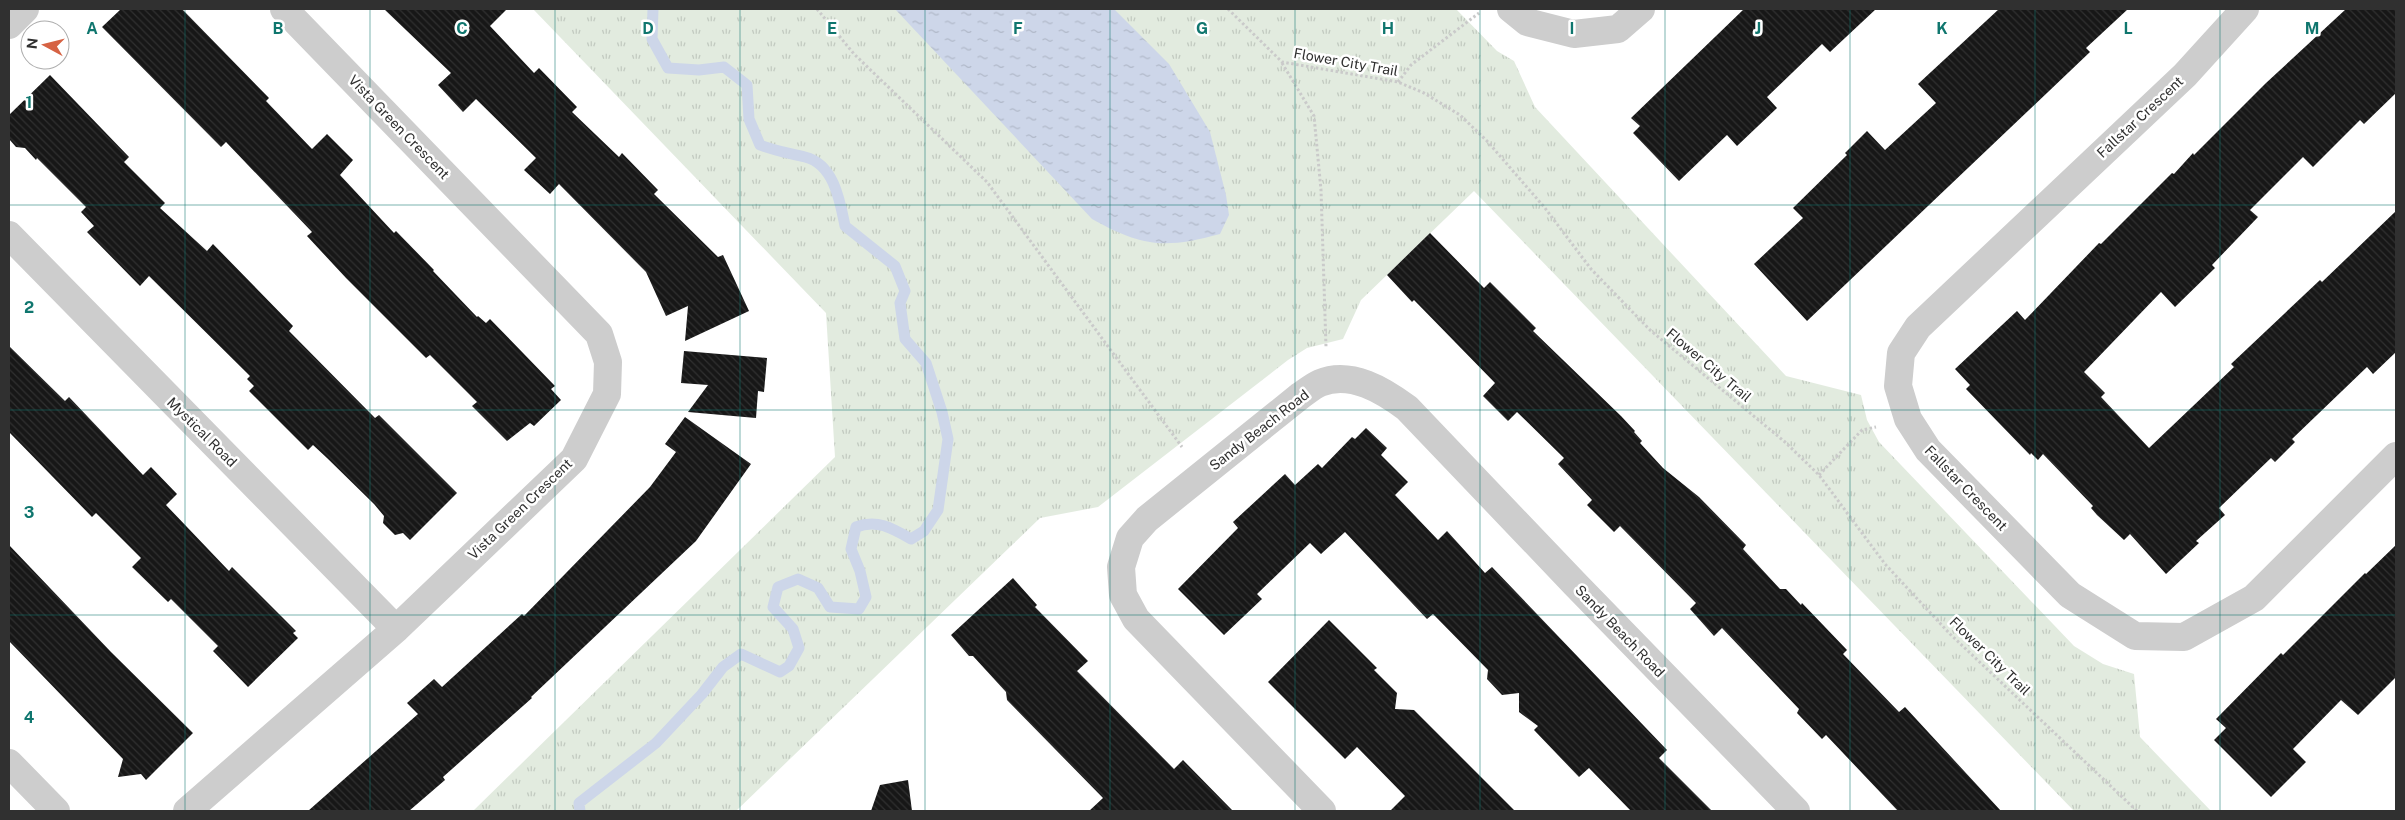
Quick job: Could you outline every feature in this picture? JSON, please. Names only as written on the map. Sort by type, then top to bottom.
[{"type":"street","points":[[9,25],[25,9]]},
{"type":"street","name":"Vista Green Crescent","points":[[187,811],[396,629],[574,459],[607,394],[608,362],[599,334],[284,9]]},
{"type":"street","points":[[1511,9],[1527,22],[1574,34],[1618,29],[1641,9]]},
{"type":"street","name":"Fallstar Crescent","points":[[2245,9],[2185,74],[1918,326],[1901,353],[1898,386],[1908,419],[1928,450],[2070,595],[2135,636],[2184,637],[2254,598],[2396,456]]},
{"type":"street","name":"Mystical Road","points":[[9,235],[396,629]]},
{"type":"street","name":"Sandy Beach Road","points":[[1322,811],[1136,619],[1123,596],[1121,567],[1130,538],[1147,519],[1300,396],[1320,382],[1344,380],[1367,384],[1386,393],[1407,408],[1796,811]]},
{"type":"street","points":[[9,764],[56,811]]},
{"type":"path","points":[[818,9],[854,54],[987,182],[1182,447]]},
{"type":"path","name":"Flower City Trail","points":[[1228,9],[1282,62],[1398,82],[1424,93],[1460,115],[1487,141],[1538,201],[1591,269],[1650,330],[1785,442],[1818,475],[1885,564],[1950,634],[2138,811]]},
{"type":"path","points":[[1398,82],[1411,65],[1484,9]]},
{"type":"path","points":[[1282,62],[1314,116],[1321,190],[1326,353]]},
{"type":"path","points":[[1818,475],[1862,430],[1908,419]]},
{"type":"green space","points":[[533,9],[1456,9],[1497,51],[1514,61],[1535,107],[1786,376],[1861,395],[1867,420],[1879,442],[2074,646],[2103,664],[2134,674],[2140,737],[2211,811],[2074,811],[1474,191],[1361,300],[1343,339],[1307,348],[1288,360],[1098,507],[1040,518],[736,811],[473,811],[835,457],[826,313]]},
{"type":"water","points":[[895,9],[1114,9],[1169,64],[1210,132],[1226,195],[1229,215],[1220,234],[1184,242],[1154,243],[1125,235],[1092,219]]},
{"type":"building","points":[[121,9],[182,9],[269,98],[266,101],[312,149],[327,134],[353,160],[340,175],[394,233],[396,231],[434,270],[477,317],[486,323],[490,319],[555,386],[551,389],[561,400],[534,426],[530,423],[507,441],[472,406],[477,402],[430,355],[426,358],[346,278],[307,236],[312,232],[226,142],[221,147],[102,27]]},
{"type":"building","points":[[384,9],[507,9],[490,26],[534,73],[539,68],[577,107],[572,112],[619,157],[622,153],[658,190],[654,194],[718,257],[723,255],[749,311],[685,341],[688,306],[666,316],[646,272],[559,184],[550,194],[524,170],[536,158],[476,99],[463,112],[438,85],[451,73]]},
{"type":"building","points":[[1744,9],[1876,9],[1830,52],[1822,44],[1767,97],[1777,108],[1737,146],[1727,135],[1679,181],[1633,133],[1640,126],[1631,118]]},
{"type":"building","points":[[1999,9],[2128,9],[2086,48],[2090,52],[1807,321],[1754,264],[1803,218],[1793,208],[1847,155],[1845,153],[1867,131],[1885,150],[1936,103],[1918,84]]},
{"type":"building","points":[[2346,9],[2396,9],[2396,93],[2364,124],[2360,120],[2313,167],[2303,157],[2250,210],[2258,217],[2212,265],[2215,268],[2175,307],[2161,292],[2084,372],[2105,393],[2101,397],[2149,448],[2234,367],[2231,364],[2320,280],[2322,282],[2396,211],[2396,352],[2373,374],[2367,367],[2292,439],[2295,442],[2275,462],[2271,458],[2219,508],[2225,515],[2196,541],[2199,543],[2166,574],[2130,534],[2124,540],[2097,515],[2091,508],[2093,506],[2043,454],[2038,460],[2031,453],[2030,455],[1966,389],[1970,385],[1955,369],[2017,311],[2025,320],[2099,243],[2101,244],[2172,173],[2174,174],[2193,153],[2194,155],[2266,83]]},
{"type":"building","points":[[50,75],[129,157],[124,162],[165,203],[160,208],[207,251],[213,244],[293,326],[289,331],[375,418],[379,415],[457,493],[410,540],[403,533],[395,535],[383,523],[384,516],[374,504],[313,445],[308,450],[249,391],[254,386],[247,379],[250,376],[149,276],[140,286],[87,232],[94,226],[81,212],[86,207],[37,158],[36,160],[25,148],[16,147],[9,139],[9,115]]},
{"type":"building","points":[[1430,233],[1484,288],[1490,282],[1536,328],[1533,331],[1621,416],[1635,431],[1642,441],[1640,443],[1663,468],[1699,497],[1746,545],[1743,549],[1780,589],[1786,589],[1801,605],[1802,603],[1847,650],[1843,654],[1899,712],[1905,707],[2001,811],[1898,811],[1826,735],[1822,739],[1797,713],[1799,709],[1722,628],[1714,636],[1690,609],[1696,603],[1620,526],[1614,532],[1587,505],[1592,500],[1558,464],[1564,458],[1517,412],[1508,421],[1483,396],[1495,383],[1387,275]]},
{"type":"building","points":[[9,346],[65,401],[69,397],[143,475],[151,467],[177,494],[166,505],[229,571],[232,567],[296,631],[293,633],[298,638],[248,687],[213,651],[218,646],[171,599],[168,602],[132,567],[141,558],[96,513],[92,517],[9,432]]},
{"type":"building","points":[[684,351],[767,358],[764,392],[758,391],[756,418],[688,412],[708,385],[681,383]]},
{"type":"building","points":[[685,417],[751,464],[696,541],[532,698],[443,777],[445,780],[409,811],[308,811],[418,714],[407,703],[434,679],[442,687],[522,614],[524,616],[650,487],[676,452],[665,444]]},
{"type":"building","points":[[1366,428],[1387,448],[1381,455],[1408,482],[1395,495],[1438,540],[1447,531],[1485,573],[1492,567],[1667,750],[1659,758],[1712,811],[1631,811],[1589,768],[1579,777],[1534,730],[1538,726],[1519,712],[1519,693],[1502,695],[1487,679],[1488,670],[1433,614],[1427,619],[1345,532],[1321,554],[1310,543],[1257,594],[1262,599],[1224,635],[1178,589],[1238,528],[1233,522],[1285,474],[1295,485],[1318,464],[1322,468],[1352,437],[1355,439]]},
{"type":"building","points":[[9,545],[111,652],[193,733],[146,780],[141,774],[118,777],[123,759],[9,641]]},
{"type":"building","points":[[2396,545],[2396,677],[2358,715],[2341,700],[2293,749],[2306,762],[2271,797],[2214,740],[2226,728],[2216,719],[2281,653],[2283,655],[2365,573]]},
{"type":"building","points":[[1013,578],[1037,605],[1035,607],[1088,661],[1077,671],[1174,769],[1183,760],[1233,811],[1089,811],[1103,798],[1007,700],[1006,692],[973,656],[969,656],[951,635]]},
{"type":"building","points":[[1329,620],[1377,668],[1374,670],[1397,693],[1395,709],[1414,710],[1515,811],[1390,811],[1405,796],[1357,747],[1345,759],[1268,682]]},
{"type":"building","points":[[908,780],[912,811],[871,811],[880,785]]},
{"type":"waterway","points":[[580,811],[579,803],[656,743],[702,694],[723,667],[741,654],[780,672],[789,666],[799,648],[793,629],[773,607],[778,587],[798,579],[818,588],[830,607],[859,609],[866,597],[860,571],[851,549],[856,527],[878,524],[891,528],[911,539],[924,531],[938,510],[948,439],[942,412],[926,363],[905,339],[900,303],[905,291],[895,266],[845,226],[838,195],[829,175],[823,167],[805,157],[760,145],[749,119],[747,85],[724,67],[699,70],[668,68],[652,39],[653,9]]}]
